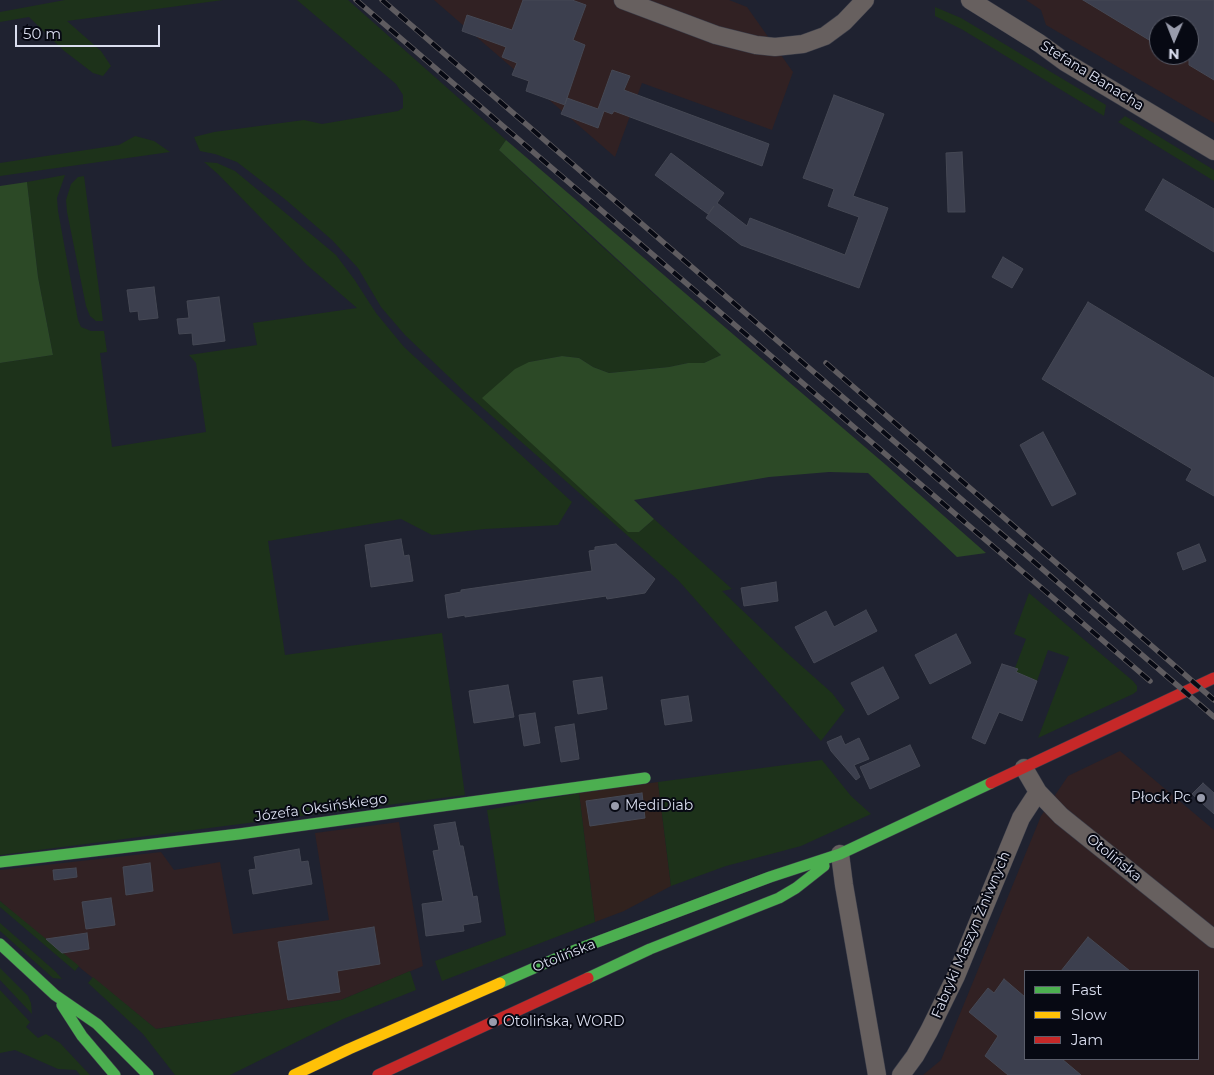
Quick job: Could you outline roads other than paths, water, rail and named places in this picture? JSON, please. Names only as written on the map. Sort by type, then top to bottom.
[{"type":"main road","name":"Otolińska","points":[[294,1075],[565,954],[840,854],[1214,678]]},
{"type":"main road","name":"Józefa Oksińskiego","points":[[0,862],[248,833],[645,778]]},
{"type":"main road","name":"Otolińska","points":[[378,1075],[650,949],[779,898],[796,888],[840,854]]},
{"type":"main road","points":[[0,944],[55,995],[97,1024],[148,1075]]},
{"type":"main road","points":[[55,995],[82,1036],[115,1075]]},
{"type":"street","points":[[623,0],[716,35],[756,45],[775,47],[803,44],[825,36],[844,22],[865,0]]},
{"type":"street","name":"Stefana Banacha","points":[[970,0],[1039,43],[1065,62],[1214,151]]},
{"type":"street","name":"Otolińska","points":[[1024,768],[1038,792],[1061,816],[1214,939]]},
{"type":"street","name":"Fabryki Maszyn Żniwnych","points":[[901,1075],[915,1056],[929,1031],[956,976],[1021,818],[1038,792]]},
{"type":"street","points":[[840,854],[876,1075]]},
{"type":"railway","points":[[356,0],[1150,681]]},
{"type":"railway","points":[[382,0],[1214,717]]},
{"type":"railway","points":[[826,363],[1214,700]]},
{"type":"place","name":"Płock Pc","points":[[1201,798]]},
{"type":"place","name":"MediDiab","points":[[615,806]]},
{"type":"place","name":"Otolińska, WORD","points":[[493,1022]]}]
